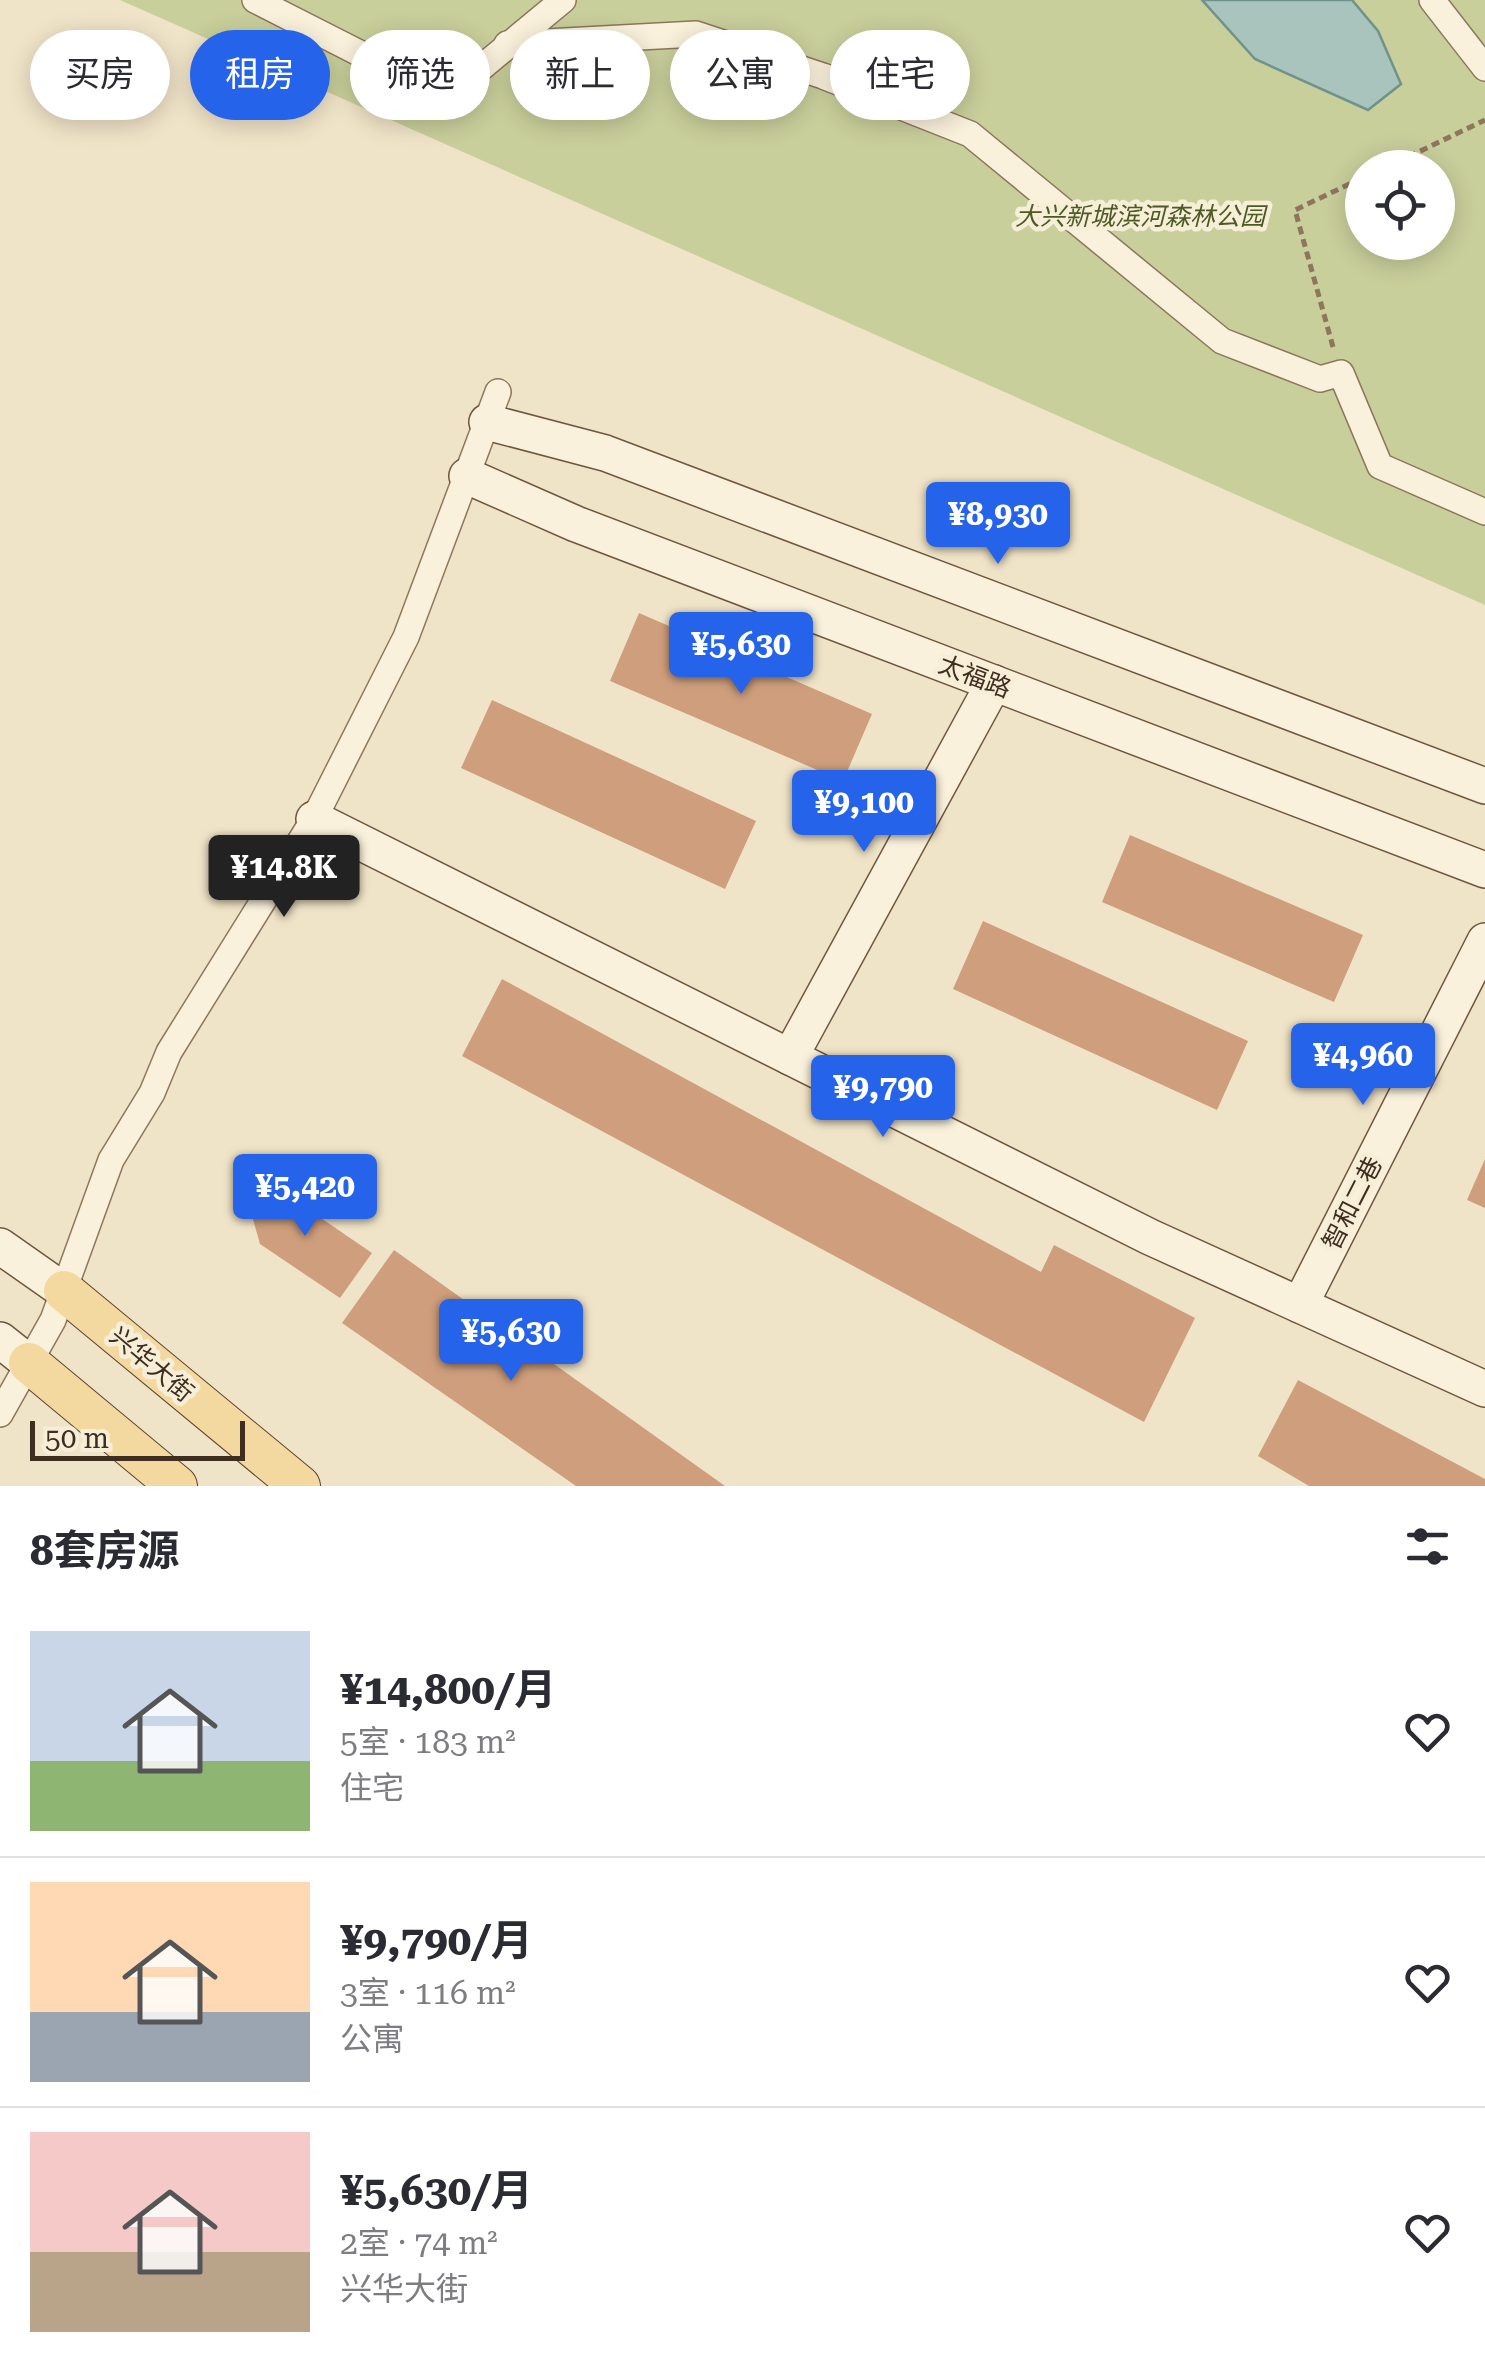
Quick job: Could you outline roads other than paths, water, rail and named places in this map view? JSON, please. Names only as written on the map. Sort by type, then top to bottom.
[{"type":"main road","points":[[492,407],[1485,786]]},
{"type":"main road","name":"太福路","points":[[467,476],[576,524],[1485,870]]},
{"type":"main road","points":[[790,1057],[994,683]]},
{"type":"main road","points":[[314,819],[1150,1238],[1485,1389]]},
{"type":"main road","name":"智和二巷","points":[[1300,1305],[1485,941]]},
{"type":"main road","name":"兴华大街","points":[[0,1246],[64,1291],[300,1486]]},
{"type":"main road","points":[[14,1351],[177,1486]]},
{"type":"street","points":[[255,0],[363,54],[470,77],[562,0]]},
{"type":"street","points":[[1432,0],[1485,68]]},
{"type":"street","points":[[507,44],[696,34],[823,76],[970,134],[1222,341],[1320,379],[1340,373],[1380,466],[1485,512]]},
{"type":"street","points":[[0,1414],[14,1351],[53,1320],[112,1160],[152,1093],[169,1052],[314,819],[406,637],[492,407]]},
{"type":"water","points":[[1202,0],[1352,0],[1378,31],[1401,84],[1368,110],[1255,59]]},
{"type":"park label","name":"大兴新城滨河森林公园","points":[[1140,216]]}]
